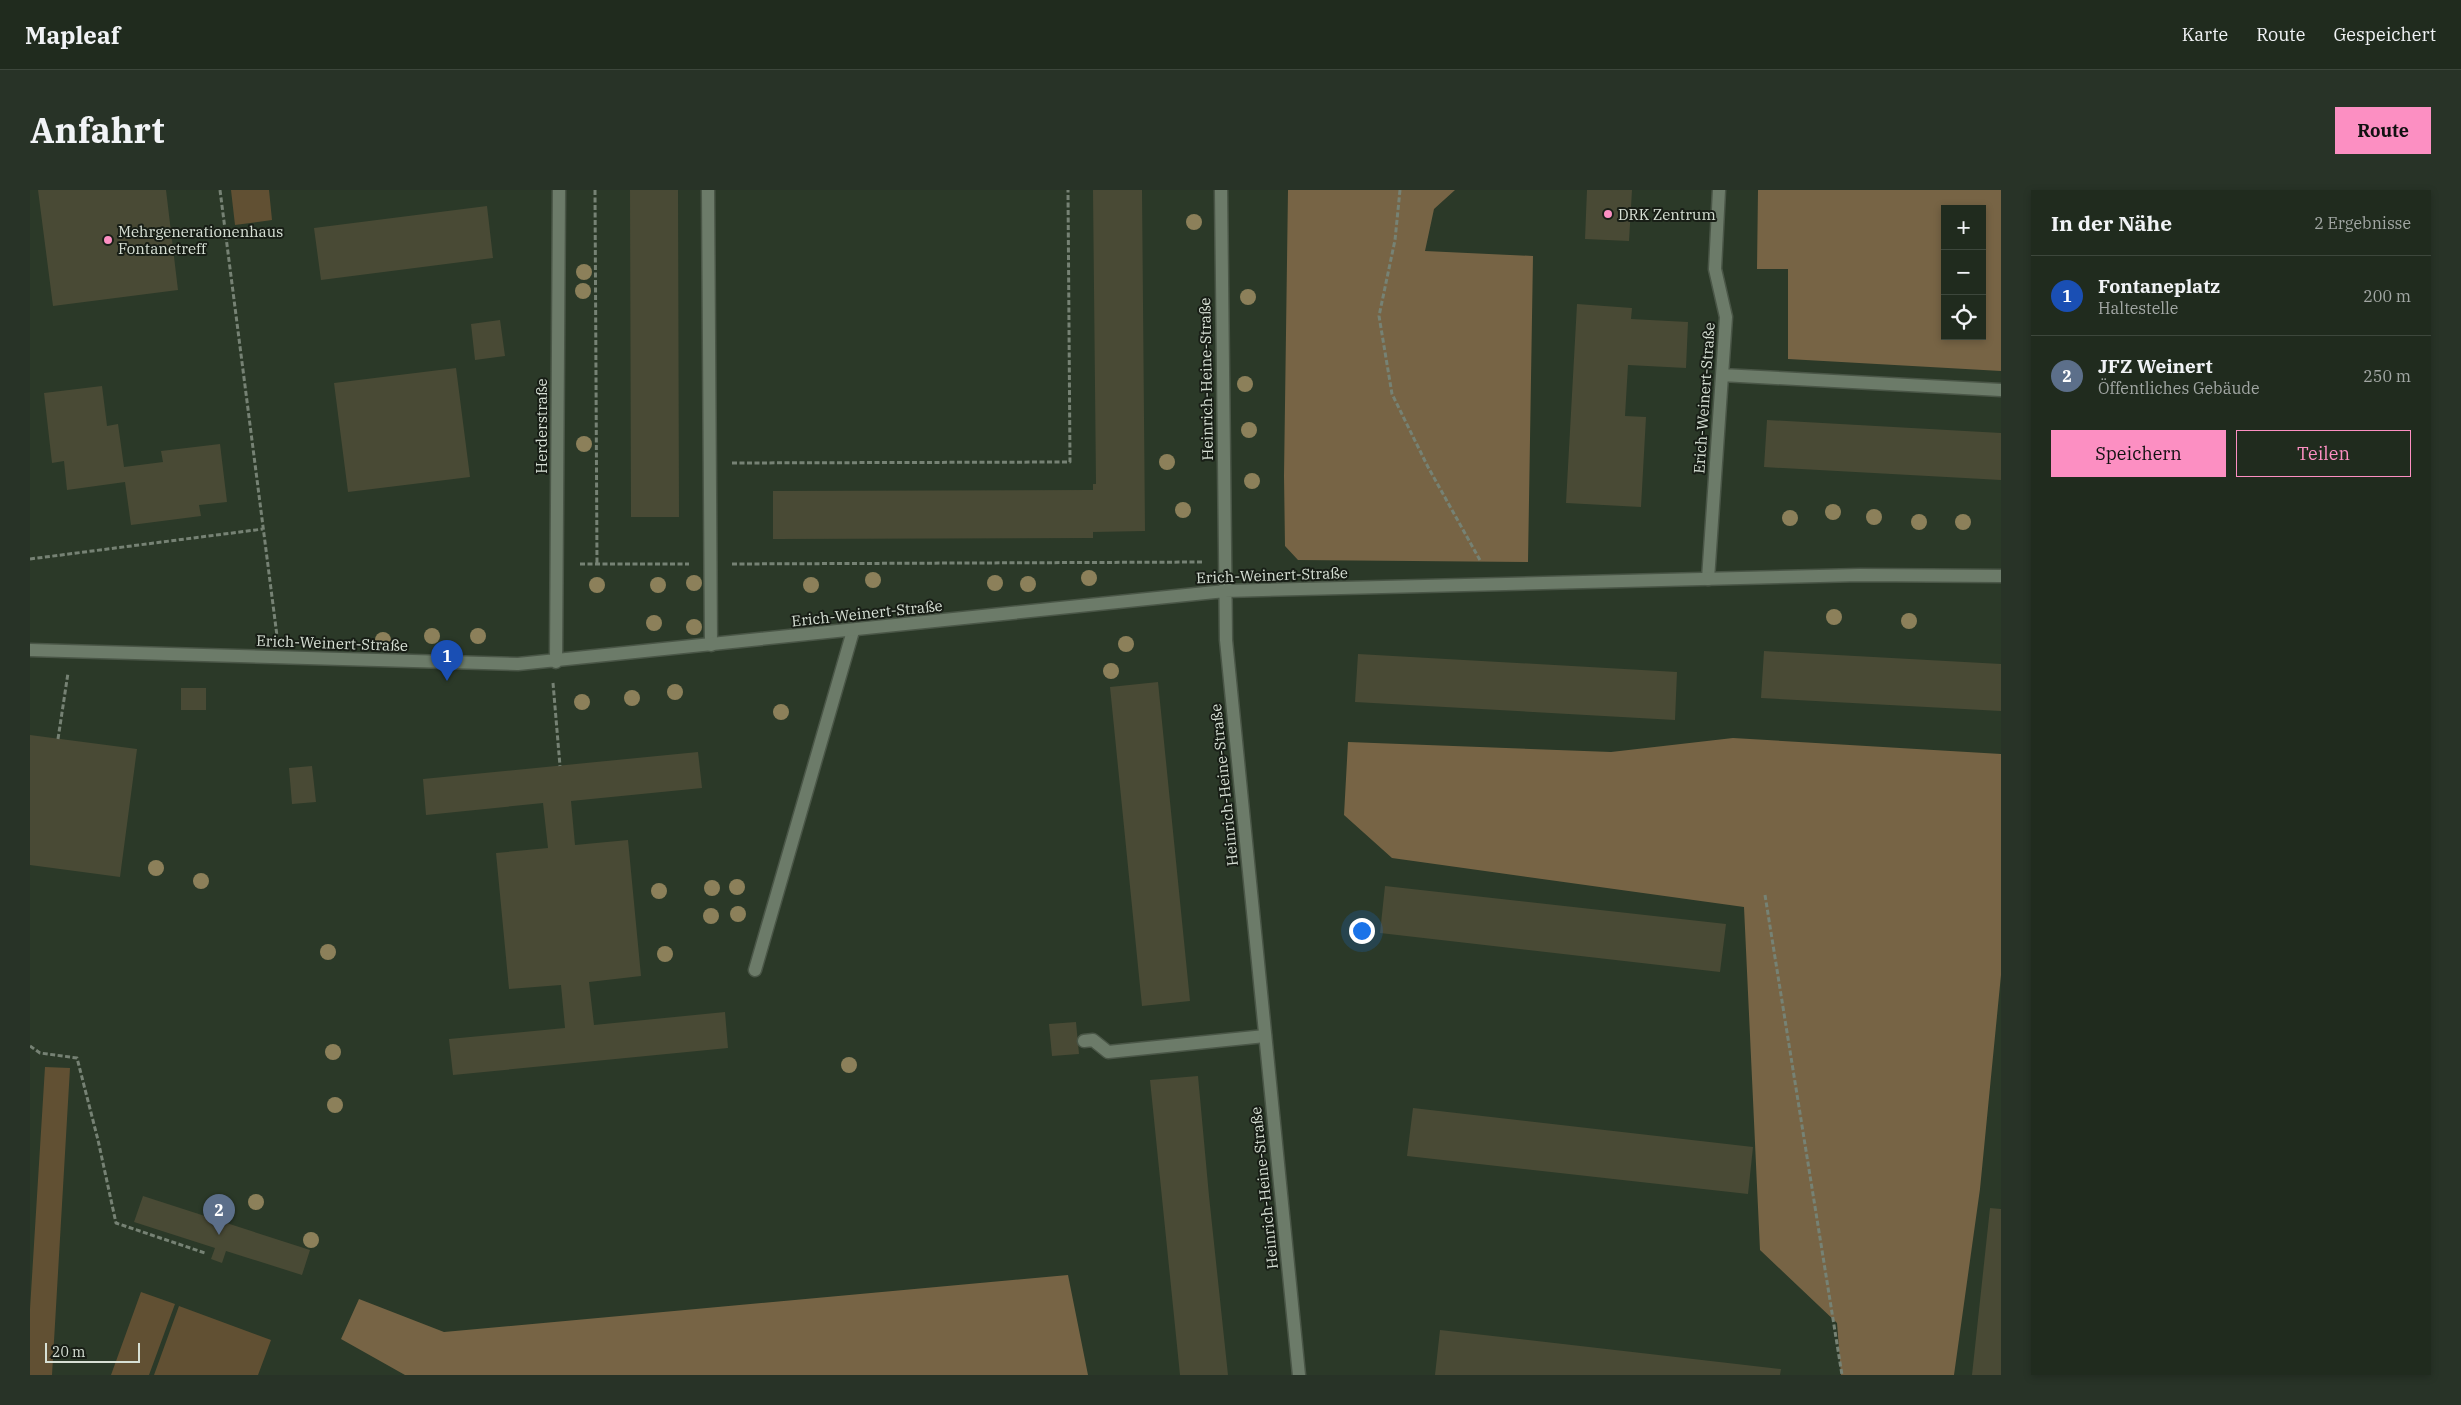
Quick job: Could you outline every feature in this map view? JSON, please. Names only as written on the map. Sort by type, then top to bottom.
[{"type":"street","name":"Herderstraße","points":[[556,662],[559,190]]},
{"type":"street","points":[[708,190],[710,646]]},
{"type":"street","name":"Heinrich-Heine-Straße","points":[[1221,190],[1226,640],[1299,1375]]},
{"type":"street","name":"Erich-Weinert-Straße","points":[[1708,579],[1726,317],[1715,270],[1720,190]]},
{"type":"street","points":[[1722,375],[2001,390]]},
{"type":"street","name":"Erich-Weinert-Straße","points":[[30,650],[486,665],[556,662],[1225,591],[1870,575],[2001,576]]},
{"type":"street","points":[[755,970],[853,630]]},
{"type":"street","points":[[1084,1040],[1093,1040],[1108,1052],[1265,1036]]},
{"type":"path","points":[[220,190],[280,658]]},
{"type":"path","points":[[596,190],[597,564]]},
{"type":"path","points":[[709,464],[1070,462],[1068,190]]},
{"type":"path","points":[[1400,190],[1395,240],[1379,316],[1392,394],[1428,467],[1494,585]]},
{"type":"path","points":[[30,559],[263,529]]},
{"type":"path","points":[[557,564],[1224,562]]},
{"type":"path","points":[[58,739],[71,651]]},
{"type":"path","points":[[554,701],[560,766]]},
{"type":"path","points":[[1765,895],[1842,1375]]},
{"type":"path","points":[[30,1046],[40,1053],[77,1058],[98,1140],[116,1223],[205,1253]]},
{"type":"shaded area","points":[[231,190],[269,190],[272,220],[235,225]]},
{"type":"shaded area","points":[[1288,190],[1455,190],[1434,209],[1425,251],[1533,256],[1528,562],[1298,560],[1285,546],[1284,476]]},
{"type":"shaded area","points":[[1758,190],[2001,190],[2001,371],[1788,359],[1788,269],[1757,269]]},
{"type":"shaded area","points":[[1733,738],[2001,754],[2001,975],[1980,1189],[1954,1375],[1841,1375],[1837,1323],[1760,1250],[1744,907],[1392,858],[1344,815],[1348,742],[1611,752]]},
{"type":"shaded area","points":[[45,1067],[70,1068],[52,1375],[30,1375],[30,1309]]},
{"type":"shaded area","points":[[1068,1275],[1088,1375],[405,1375],[341,1339],[359,1299],[444,1332]]},
{"type":"shaded area","points":[[141,1292],[175,1304],[149,1375],[111,1375]]},
{"type":"shaded area","points":[[179,1306],[271,1340],[258,1375],[154,1375]]},
{"type":"building","name":"Mehrgenerationenhaus Fontanetreff","points":[[38,190],[166,190],[178,290],[53,306]]},
{"type":"building","points":[[630,190],[678,190],[679,517],[631,517]]},
{"type":"building","points":[[1093,190],[1142,190],[1145,531],[1093,532],[1093,538],[773,539],[773,491],[1093,490],[1093,484],[1096,484]]},
{"type":"building","name":"DRK Zentrum","points":[[1587,190],[1632,190],[1629,241],[1585,239]]},
{"type":"building","points":[[487,206],[493,258],[321,280],[314,228]]},
{"type":"building","points":[[1577,304],[1632,308],[1631,319],[1688,322],[1686,368],[1628,365],[1625,416],[1646,417],[1641,507],[1566,503]]},
{"type":"building","points":[[500,320],[505,356],[475,360],[471,324]]},
{"type":"building","points":[[456,368],[470,477],[348,492],[334,383]]},
{"type":"building","points":[[102,386],[107,426],[118,424],[124,467],[163,462],[161,451],[220,444],[227,502],[199,505],[201,516],[131,525],[125,482],[67,490],[64,461],[52,463],[44,393]]},
{"type":"building","points":[[1767,420],[2001,433],[2001,480],[1764,467]]},
{"type":"building","points":[[1764,651],[2001,664],[2001,711],[1761,698]]},
{"type":"building","points":[[1358,654],[1677,672],[1675,720],[1355,702]]},
{"type":"building","points":[[1158,682],[1190,1001],[1142,1006],[1110,687]]},
{"type":"building","points":[[181,688],[206,688],[206,710],[181,710]]},
{"type":"building","points":[[30,735],[137,749],[120,877],[30,865]]},
{"type":"building","points":[[698,752],[702,788],[571,801],[575,845],[628,840],[641,976],[589,982],[594,1025],[725,1012],[728,1048],[453,1075],[449,1039],[565,1028],[561,985],[509,989],[496,853],[548,848],[543,803],[426,815],[423,779]]},
{"type":"building","points":[[312,766],[316,802],[292,804],[289,768]]},
{"type":"building","points":[[1385,886],[1726,924],[1720,972],[1380,933]]},
{"type":"building","points":[[1076,1022],[1079,1054],[1052,1056],[1049,1024]]},
{"type":"building","points":[[1198,1076],[1228,1375],[1180,1375],[1150,1080]]},
{"type":"building","points":[[1413,1108],[1753,1147],[1748,1194],[1407,1156]]},
{"type":"building","points":[[143,1196],[310,1250],[302,1275],[226,1251],[222,1263],[211,1259],[215,1248],[134,1222]]},
{"type":"building","points":[[1990,1208],[2001,1209],[2001,1375],[1972,1375]]},
{"type":"building","points":[[1440,1330],[1781,1369],[1780,1375],[1435,1375]]},
{"type":"place","name":"DRK Zentrum","points":[[1608,214]]},
{"type":"place","name":"Mehrgenerationenhaus Fontanetreff","points":[[108,240]]},
{"type":"place","name":"Fontaneplatz","points":[[447,681]]},
{"type":"place","name":"JFZ Weinert","points":[[219,1235]]}]
